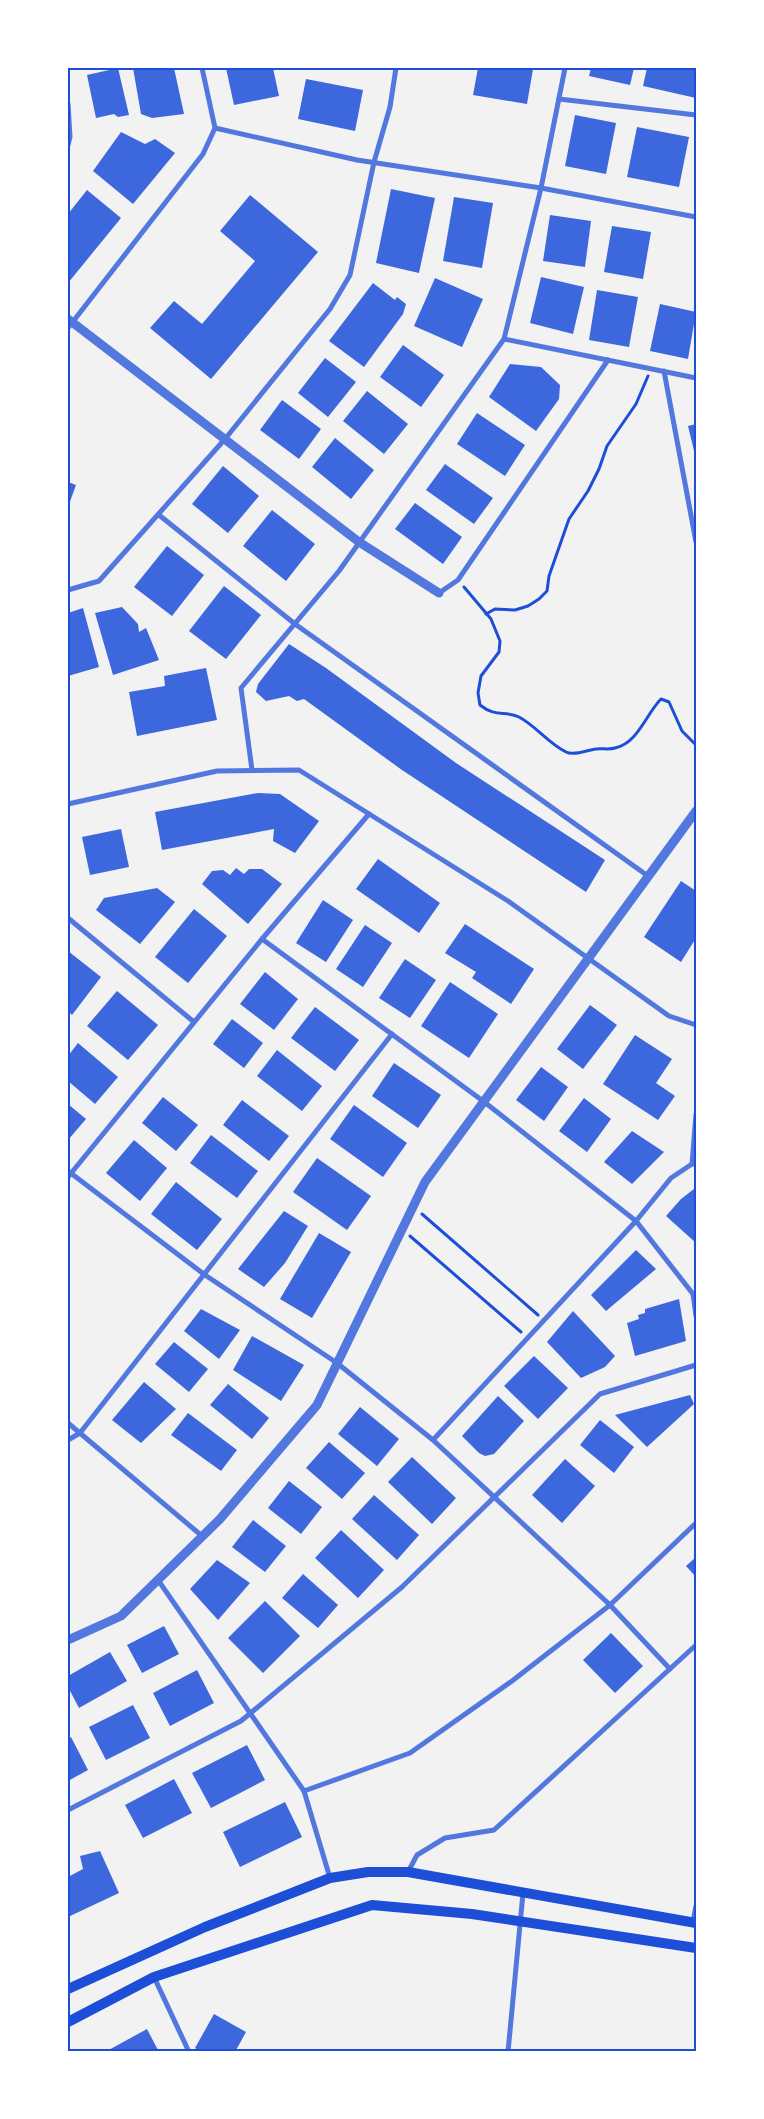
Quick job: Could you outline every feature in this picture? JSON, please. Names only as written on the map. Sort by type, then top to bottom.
[{"type":"main road","points":[[68,1989],[204,1927],[330,1878],[368,1872],[408,1872],[694,1923]]},
{"type":"main road","points":[[68,2022],[154,1977],[372,1905],[472,1914],[696,1948]]},
{"type":"street","points":[[202,68],[216,128],[203,154],[69,323],[359,542],[439,593],[458,580],[608,360]]},
{"type":"street","points":[[68,590],[99,581],[225,439],[330,309],[350,275],[374,162],[390,107],[396,68]]},
{"type":"street","points":[[252,770],[241,688],[339,571],[504,338],[541,188],[565,68]]},
{"type":"street","points":[[559,99],[696,115]]},
{"type":"street","points":[[68,104],[70,137],[68,145]]},
{"type":"street","points":[[216,128],[357,160],[541,188],[696,217]]},
{"type":"street","points":[[504,338],[696,378]]},
{"type":"street","points":[[664,371],[696,542]]},
{"type":"street","points":[[159,515],[294,624],[648,876]]},
{"type":"street","points":[[68,804],[217,771],[299,770],[508,901],[669,1016],[696,1025]]},
{"type":"street","points":[[68,1640],[121,1616],[220,1519],[318,1404],[425,1182],[696,811]]},
{"type":"street","points":[[369,814],[262,939],[68,1174],[205,1275],[338,1363],[433,1440],[610,1605],[670,1669]]},
{"type":"street","points":[[68,918],[194,1022]]},
{"type":"street","points":[[262,939],[483,1101],[636,1221],[692,1294],[696,1316]]},
{"type":"street","points":[[68,1440],[80,1433],[392,1034]]},
{"type":"street","points":[[433,1440],[636,1221],[671,1178],[694,1164],[696,1114]]},
{"type":"street","points":[[68,1810],[241,1720],[250,1713],[402,1587],[600,1394],[696,1365]]},
{"type":"street","points":[[68,1422],[202,1536]]},
{"type":"street","points":[[304,1791],[410,1753],[512,1681],[610,1605],[696,1523]]},
{"type":"street","points":[[158,1580],[304,1791],[330,1878]]},
{"type":"street","points":[[408,1872],[417,1855],[445,1838],[494,1830],[696,1645]]},
{"type":"street","points":[[508,2052],[523,1892]]},
{"type":"street","points":[[694,1923],[696,1906]]},
{"type":"street","points":[[154,1977],[189,2052]]},
{"type":"path","points":[[486,614],[495,609],[515,610],[528,606],[540,599],[547,591],[549,576],[569,519],[588,491],[599,469],[607,446],[636,404],[651,369]]},
{"type":"path","points":[[458,580],[491,619],[500,641],[499,652],[481,676],[478,693],[480,705],[488,712],[518,716],[554,745],[568,753],[614,749],[624,745],[634,736],[653,707],[661,699],[669,702],[682,731],[696,745]]},
{"type":"path","points":[[413,1206],[544,1320]]},
{"type":"path","points":[[402,1229],[527,1337]]},
{"type":"building","points":[[118,68],[129,115],[118,117],[114,114],[96,118],[87,75]]},
{"type":"building","points":[[133,68],[174,68],[184,114],[152,118],[141,114]]},
{"type":"building","points":[[226,68],[273,68],[279,96],[234,105]]},
{"type":"building","points":[[478,68],[533,69],[527,104],[473,95]]},
{"type":"building","points":[[591,68],[634,68],[630,85],[589,76]]},
{"type":"building","points":[[647,68],[696,68],[696,98],[643,86]]},
{"type":"building","points":[[306,79],[363,90],[355,131],[298,119]]},
{"type":"building","points":[[575,115],[616,123],[606,174],[565,166]]},
{"type":"building","points":[[637,127],[689,137],[679,187],[627,177]]},
{"type":"building","points":[[121,132],[145,144],[155,139],[175,153],[133,204],[93,171]]},
{"type":"building","points":[[391,189],[435,198],[419,273],[376,263]]},
{"type":"building","points":[[87,190],[121,218],[68,283],[68,214]]},
{"type":"building","points":[[250,195],[318,252],[211,379],[150,328],[174,301],[202,324],[255,261],[220,231]]},
{"type":"building","points":[[454,197],[493,203],[482,268],[443,261]]},
{"type":"building","points":[[550,215],[591,221],[585,267],[543,261]]},
{"type":"building","points":[[612,226],[651,232],[643,279],[604,272]]},
{"type":"building","points":[[541,277],[584,287],[573,334],[530,323]]},
{"type":"building","points":[[435,278],[483,299],[462,347],[414,326]]},
{"type":"building","points":[[373,283],[395,300],[397,297],[406,304],[403,314],[364,367],[329,341]]},
{"type":"building","points":[[597,290],[638,297],[629,347],[589,340]]},
{"type":"building","points":[[660,304],[696,312],[688,359],[650,351]]},
{"type":"building","points":[[403,345],[444,375],[421,407],[380,377]]},
{"type":"building","points":[[325,358],[356,382],[328,417],[298,393]]},
{"type":"building","points":[[510,364],[541,367],[560,385],[559,399],[536,431],[489,397]]},
{"type":"building","points":[[367,391],[408,424],[384,454],[343,421]]},
{"type":"building","points":[[282,400],[321,429],[299,459],[260,430]]},
{"type":"building","points":[[477,413],[525,445],[505,476],[457,444]]},
{"type":"building","points":[[696,424],[696,459],[688,426]]},
{"type":"building","points":[[335,438],[374,470],[351,499],[312,467]]},
{"type":"building","points":[[445,464],[493,498],[474,524],[426,490]]},
{"type":"building","points":[[223,466],[259,496],[228,533],[192,504]]},
{"type":"building","points":[[68,482],[76,485],[68,507]]},
{"type":"building","points":[[415,503],[462,537],[443,564],[395,529]]},
{"type":"building","points":[[272,510],[315,544],[286,581],[243,546]]},
{"type":"building","points":[[167,546],[204,575],[172,616],[134,587]]},
{"type":"building","points":[[224,586],[261,615],[226,659],[189,631]]},
{"type":"building","points":[[122,607],[138,624],[139,632],[146,628],[159,660],[113,675],[95,613]]},
{"type":"building","points":[[83,608],[99,667],[68,676],[68,613]]},
{"type":"building","points":[[289,644],[326,668],[456,763],[605,860],[586,892],[402,770],[304,699],[297,701],[289,696],[266,701],[256,692],[258,684]]},
{"type":"building","points":[[206,668],[217,720],[137,736],[129,692],[165,686],[164,676]]},
{"type":"building","points":[[258,793],[280,794],[319,821],[295,853],[273,841],[274,829],[162,850],[155,812]]},
{"type":"building","points":[[121,829],[129,867],[90,875],[82,837]]},
{"type":"building","points":[[378,859],[440,903],[419,933],[356,889]]},
{"type":"building","points":[[236,868],[244,874],[249,869],[262,869],[282,884],[248,924],[202,884],[212,871],[223,870],[230,875]]},
{"type":"building","points":[[681,881],[696,891],[696,938],[681,962],[644,937]]},
{"type":"building","points":[[157,888],[175,902],[140,944],[96,910],[104,898]]},
{"type":"building","points":[[323,900],[353,920],[326,962],[296,943]]},
{"type":"building","points":[[194,909],[227,936],[188,983],[155,957]]},
{"type":"building","points":[[465,924],[534,969],[511,1004],[472,978],[476,972],[445,953]]},
{"type":"building","points":[[365,925],[392,943],[363,987],[336,969]]},
{"type":"building","points":[[68,951],[101,977],[72,1015],[68,1011]]},
{"type":"building","points":[[405,959],[436,980],[410,1018],[379,998]]},
{"type":"building","points":[[265,972],[298,999],[274,1030],[240,1004]]},
{"type":"building","points":[[450,982],[498,1014],[469,1058],[421,1026]]},
{"type":"building","points":[[117,991],[158,1025],[128,1060],[87,1026]]},
{"type":"building","points":[[590,1005],[617,1025],[583,1069],[557,1049]]},
{"type":"building","points":[[315,1007],[359,1040],[335,1071],[291,1038]]},
{"type":"building","points":[[232,1019],[263,1043],[244,1068],[213,1044]]},
{"type":"building","points":[[635,1035],[672,1059],[656,1083],[675,1096],[658,1120],[603,1084]]},
{"type":"building","points":[[78,1043],[118,1077],[95,1104],[68,1081],[68,1056]]},
{"type":"building","points":[[277,1050],[322,1086],[302,1111],[257,1076]]},
{"type":"building","points":[[394,1063],[441,1095],[418,1128],[372,1096]]},
{"type":"building","points":[[541,1067],[568,1087],[544,1121],[516,1100]]},
{"type":"building","points":[[163,1097],[198,1125],[176,1151],[142,1123]]},
{"type":"building","points":[[584,1098],[611,1119],[587,1152],[559,1131]]},
{"type":"building","points":[[242,1100],[289,1136],[269,1161],[223,1125]]},
{"type":"building","points":[[68,1104],[86,1119],[68,1140]]},
{"type":"building","points":[[354,1105],[407,1143],[383,1177],[330,1139]]},
{"type":"building","points":[[632,1131],[664,1152],[632,1184],[604,1162]]},
{"type":"building","points":[[211,1135],[258,1171],[237,1198],[190,1163]]},
{"type":"building","points":[[134,1140],[167,1168],[140,1201],[106,1173]]},
{"type":"building","points":[[317,1158],[371,1196],[347,1230],[293,1192]]},
{"type":"building","points":[[176,1182],[222,1219],[197,1250],[151,1214]]},
{"type":"building","points":[[696,1189],[696,1243],[666,1216],[681,1199]]},
{"type":"building","points":[[284,1211],[308,1226],[285,1263],[264,1287],[238,1269]]},
{"type":"building","points":[[319,1233],[351,1252],[312,1318],[280,1299]]},
{"type":"building","points":[[636,1250],[656,1269],[606,1311],[591,1295]]},
{"type":"building","points":[[679,1299],[686,1341],[635,1356],[627,1323],[639,1319],[638,1315],[645,1313],[645,1309]]},
{"type":"building","points":[[201,1309],[240,1330],[219,1359],[184,1331]]},
{"type":"building","points":[[573,1311],[615,1356],[605,1367],[581,1378],[547,1342]]},
{"type":"building","points":[[252,1336],[304,1365],[281,1401],[233,1370]]},
{"type":"building","points":[[174,1342],[208,1369],[189,1392],[155,1364]]},
{"type":"building","points":[[534,1356],[568,1388],[538,1419],[504,1386]]},
{"type":"building","points":[[144,1382],[176,1409],[141,1443],[112,1420]]},
{"type":"building","points":[[228,1384],[269,1418],[252,1439],[210,1405]]},
{"type":"building","points":[[690,1395],[694,1404],[647,1447],[615,1415]]},
{"type":"building","points":[[498,1396],[524,1421],[494,1454],[485,1456],[479,1453],[462,1436]]},
{"type":"building","points":[[360,1407],[399,1439],[377,1466],[338,1434]]},
{"type":"building","points":[[188,1413],[237,1450],[221,1471],[171,1435]]},
{"type":"building","points":[[600,1420],[634,1447],[614,1473],[580,1445]]},
{"type":"building","points":[[329,1442],[365,1473],[342,1499],[306,1468]]},
{"type":"building","points":[[412,1457],[456,1498],[432,1524],[388,1482]]},
{"type":"building","points":[[565,1459],[595,1486],[562,1523],[532,1495]]},
{"type":"building","points":[[289,1481],[322,1507],[301,1534],[268,1508]]},
{"type":"building","points":[[374,1495],[419,1535],[397,1560],[352,1519]]},
{"type":"building","points":[[253,1520],[286,1546],[265,1572],[232,1547]]},
{"type":"building","points":[[341,1530],[384,1570],[358,1598],[315,1558]]},
{"type":"building","points":[[696,1557],[696,1577],[686,1566]]},
{"type":"building","points":[[217,1560],[250,1583],[218,1620],[190,1589]]},
{"type":"building","points":[[303,1574],[338,1605],[318,1628],[282,1598]]},
{"type":"building","points":[[265,1601],[300,1636],[263,1673],[228,1638]]},
{"type":"building","points":[[164,1626],[179,1654],[142,1673],[127,1645]]},
{"type":"building","points":[[611,1633],[643,1666],[615,1693],[583,1660]]},
{"type":"building","points":[[110,1652],[127,1681],[79,1708],[68,1687],[68,1676]]},
{"type":"building","points":[[197,1670],[214,1703],[170,1726],[153,1693]]},
{"type":"building","points":[[133,1705],[150,1738],[106,1760],[89,1727]]},
{"type":"building","points":[[71,1737],[88,1770],[68,1781],[68,1739]]},
{"type":"building","points":[[247,1745],[265,1780],[211,1808],[192,1773]]},
{"type":"building","points":[[174,1779],[192,1813],[143,1838],[125,1805]]},
{"type":"building","points":[[285,1802],[302,1837],[240,1867],[223,1832]]},
{"type":"building","points":[[100,1851],[119,1893],[68,1917],[68,1877],[83,1869],[80,1856]]},
{"type":"building","points":[[214,2014],[246,2032],[235,2052],[201,2052],[195,2048]]},
{"type":"building","points":[[147,2029],[159,2052],[105,2052]]}]
